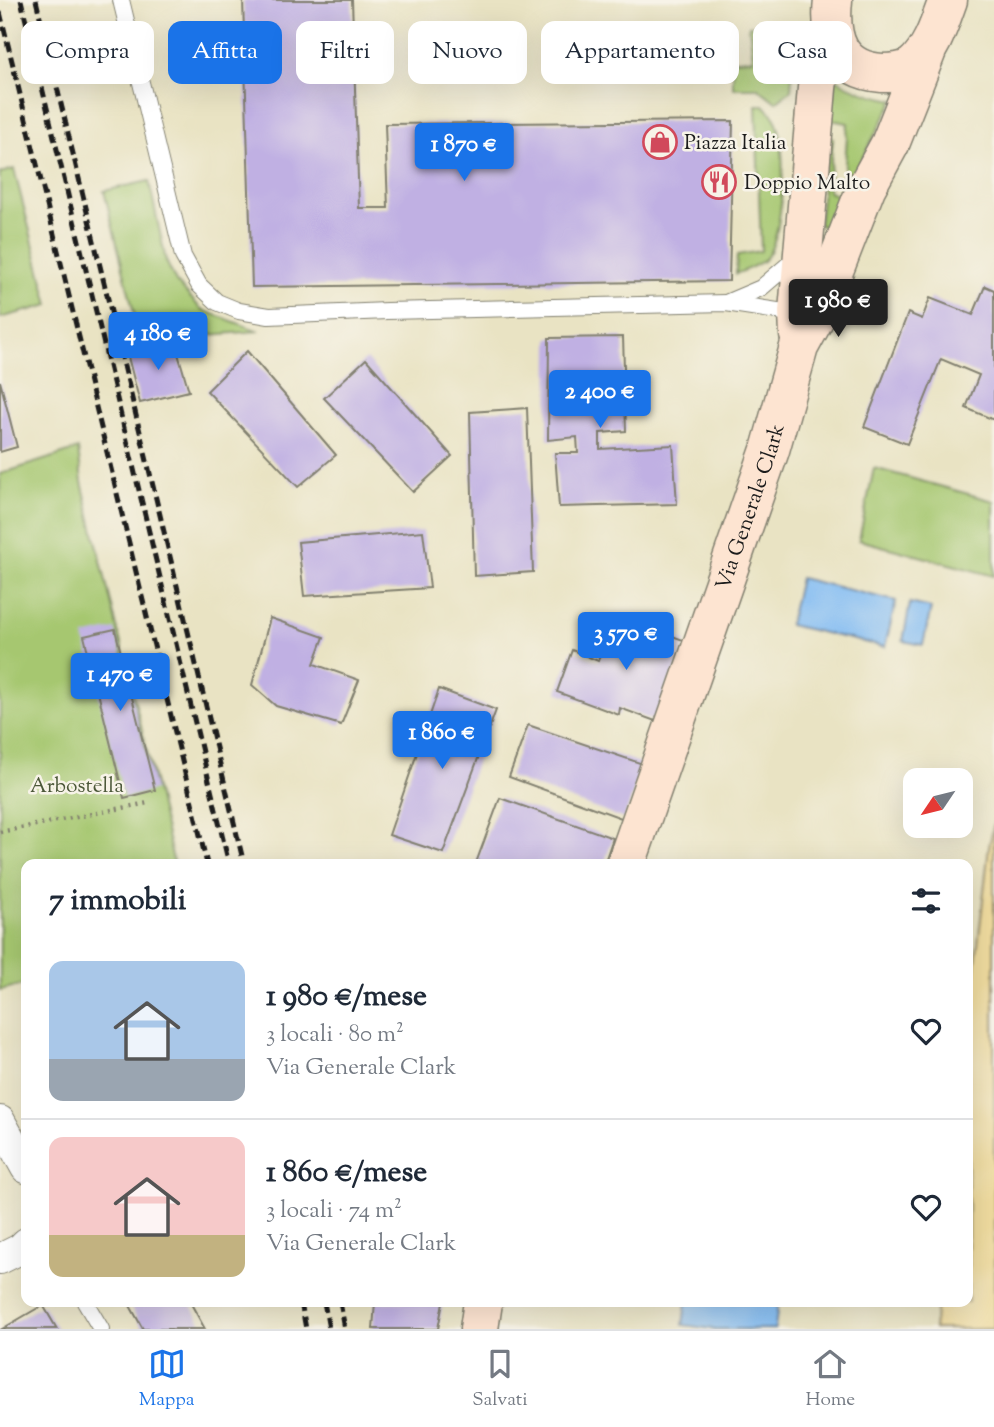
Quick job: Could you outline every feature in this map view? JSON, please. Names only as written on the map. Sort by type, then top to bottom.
[{"type":"main road","name":"Via Generale Clark","points":[[628,859],[770,450],[806,321],[866,188],[890,144],[948,0]]},
{"type":"main road","name":"Via Generale Clark","points":[[806,321],[804,242],[821,56],[832,15]]},
{"type":"main road","points":[[832,15],[838,48],[848,61],[872,72],[892,73],[911,68],[926,53]]},
{"type":"main road","points":[[479,1329],[482,1307]]},
{"type":"street","points":[[0,1121],[21,1159]]},
{"type":"street","points":[[0,1259],[21,1248]]},
{"type":"lane","points":[[121,0],[183,256],[198,285],[217,302],[239,311],[269,316],[726,303],[784,312],[806,321]]},
{"type":"lane","points":[[726,303],[761,288],[781,273],[797,258],[804,242]]},
{"type":"lane","points":[[88,1307],[101,1329]]},
{"type":"path","points":[[0,832],[148,803]]},
{"type":"green space","points":[[749,26],[753,26],[753,59]]},
{"type":"green space","points":[[753,59],[753,84],[791,84],[791,90],[776,102],[758,88],[733,88],[733,84],[739,84],[739,60]]},
{"type":"green space","points":[[833,84],[844,84],[862,92],[894,100],[850,180],[844,178],[848,123],[830,120]]},
{"type":"green space","points":[[756,105],[764,105],[770,111],[780,135],[783,171],[780,214],[771,249],[765,259],[736,274],[737,255],[761,251]]},
{"type":"green space","points":[[828,137],[833,138],[828,191],[842,198],[828,228],[819,225]]},
{"type":"green space","points":[[14,169],[49,305],[0,318],[0,173]]},
{"type":"green space","points":[[149,181],[166,261],[176,282],[202,310],[259,331],[183,337],[135,317],[104,191]]},
{"type":"green space","name":"Arbostella","points":[[78,449],[82,482],[173,859],[21,859],[21,985],[0,990],[0,474]]},
{"type":"green space","points":[[874,468],[994,501],[994,576],[859,540]]},
{"type":"sand","points":[[994,822],[994,1329],[934,1329],[936,1307],[973,1307],[973,988]]},
{"type":"water","points":[[800,578],[896,601],[885,647],[789,625]]},
{"type":"water","points":[[910,603],[931,608],[923,645],[903,641]]},
{"type":"water","points":[[685,1307],[777,1307],[775,1329],[714,1329],[683,1325]]},
{"type":"building","points":[[243,0],[352,0],[353,21],[296,21],[296,84],[355,84],[359,208],[388,208],[385,124],[733,121],[729,281],[252,287],[246,84],[282,84],[282,21],[244,21]]},
{"type":"building","points":[[985,286],[994,290],[994,420],[966,408],[979,375],[941,359],[907,444],[864,427],[908,313],[922,319],[930,298],[973,315]]},
{"type":"building","points":[[623,337],[626,431],[600,433],[600,449],[673,445],[677,504],[559,507],[555,453],[578,453],[577,437],[548,440],[549,338]]},
{"type":"building","points":[[174,340],[189,391],[140,403],[127,353]]},
{"type":"building","points":[[247,351],[336,455],[298,487],[207,391]]},
{"type":"building","points":[[366,359],[452,456],[413,492],[324,398]]},
{"type":"building","points":[[0,381],[17,447],[0,452]]},
{"type":"building","points":[[527,408],[533,572],[474,576],[470,412]]},
{"type":"building","points":[[423,531],[430,588],[304,596],[298,542]]},
{"type":"building","points":[[270,618],[324,637],[314,664],[359,680],[341,725],[276,706],[252,685]]},
{"type":"building","points":[[612,620],[640,633],[643,625],[686,641],[658,722],[620,708],[619,715],[557,692],[572,650],[598,661]]},
{"type":"building","points":[[115,629],[155,790],[124,798],[84,636]]},
{"type":"building","points":[[439,689],[496,710],[443,853],[389,835]]},
{"type":"building","points":[[528,725],[643,764],[624,819],[509,777]]},
{"type":"building","points":[[500,798],[613,838],[606,859],[477,859]]},
{"type":"building","points":[[40,1307],[44,1307],[57,1329],[2,1329]]},
{"type":"building","points":[[131,1307],[193,1307],[205,1329],[143,1329]]},
{"type":"building","points":[[375,1307],[442,1307],[438,1329],[373,1329]]},
{"type":"railway","points":[[21,0],[228,859]]},
{"type":"railway","points":[[36,0],[243,859]]},
{"type":"railway","points":[[0,12],[206,859]]},
{"type":"railway","points":[[302,1307],[306,1329]]},
{"type":"railway","points":[[325,1307],[329,1329]]},
{"type":"railway","points":[[341,1307],[345,1329]]},
{"type":"place","name":"Piazza Italia","points":[[660,142]]},
{"type":"place","name":"Doppio Malto","points":[[719,182]]}]
